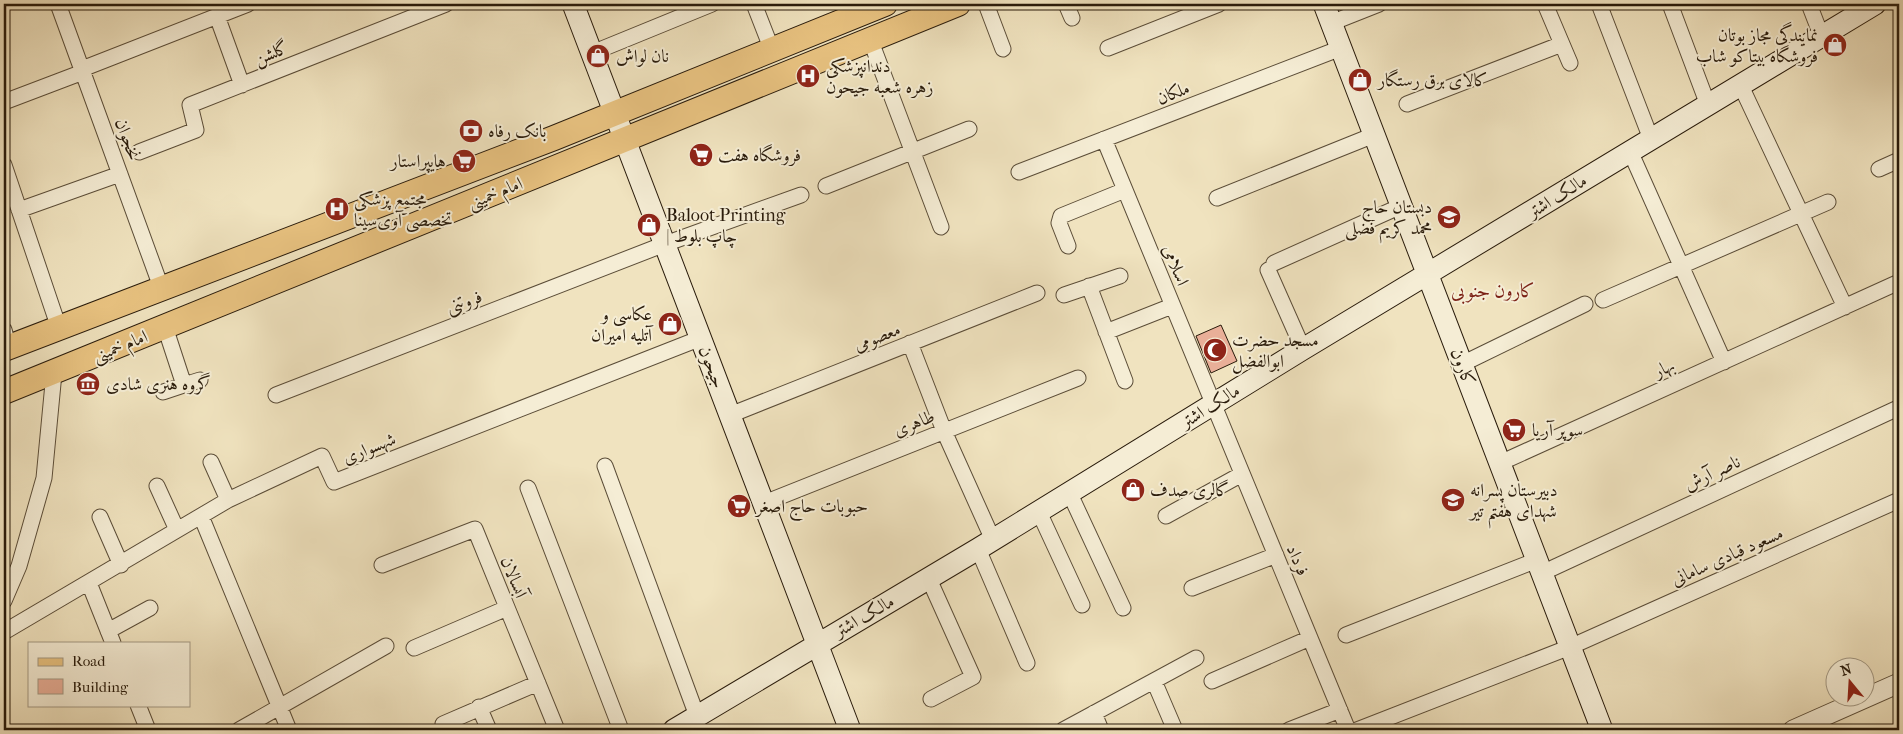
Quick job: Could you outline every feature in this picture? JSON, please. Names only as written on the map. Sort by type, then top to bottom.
[{"type":"main road","name":"جیحون","points":[[573,4],[850,730]]},
{"type":"main road","name":"امام خمینی","points":[[5,342],[59,328],[615,113],[772,50],[852,10],[885,4]]},
{"type":"main road","name":"امام خمینی","points":[[4,392],[958,4]]},
{"type":"main road","name":"کارون","points":[[1324,4],[1602,730]]},
{"type":"main road","name":"مالک اشتر","points":[[674,730],[817,643],[1070,494],[1303,349],[1875,4]]},
{"type":"main road","points":[[540,143],[554,148],[557,157],[550,171]]},
{"type":"street","name":"نخجوان","points":[[58,4],[161,287]]},
{"type":"street","points":[[4,102],[248,4]]},
{"type":"street","name":"گلشن","points":[[139,152],[196,130],[190,105],[446,4]]},
{"type":"street","points":[[592,53],[712,4]]},
{"type":"street","points":[[754,4],[772,50]]},
{"type":"street","points":[[986,4],[1003,49]]},
{"type":"street","points":[[1108,48],[1219,4]]},
{"type":"street","points":[[1331,24],[1379,4]]},
{"type":"street","points":[[1545,4],[1570,64]]},
{"type":"street","points":[[1599,4],[1651,139]]},
{"type":"street","points":[[1670,4],[1708,104]]},
{"type":"street","points":[[1809,4],[1821,35]]},
{"type":"street","points":[[217,16],[242,85]]},
{"type":"street","points":[[870,39],[941,227]]},
{"type":"street","points":[[1407,104],[1562,44]]},
{"type":"street","name":"ملکان","points":[[1019,172],[1340,48]]},
{"type":"street","points":[[1741,86],[1845,307]]},
{"type":"street","points":[[826,186],[912,150],[969,129]]},
{"type":"street","points":[[1217,198],[1374,135]]},
{"type":"street","name":"اسلامی","points":[[1104,140],[1213,404]]},
{"type":"street","points":[[1630,151],[1724,362]]},
{"type":"street","points":[[1879,170],[1899,160]]},
{"type":"street","points":[[4,165],[59,328]]},
{"type":"street","points":[[19,210],[120,174]]},
{"type":"street","points":[[1068,246],[1059,219],[1066,214],[1125,190]]},
{"type":"street","name":"فروتنی","points":[[276,395],[665,244],[801,195]]},
{"type":"street","points":[[1603,300],[1828,202]]},
{"type":"street","points":[[1303,349],[1271,267],[1401,206]]},
{"type":"street","points":[[1064,295],[1120,276]]},
{"type":"street","name":"بهار","points":[[1500,463],[1899,282]]},
{"type":"street","points":[[1089,286],[1125,381]]},
{"type":"street","name":"معصومی","points":[[730,415],[1037,293]]},
{"type":"street","points":[[1462,364],[1585,304]]},
{"type":"street","points":[[1106,332],[1172,306]]},
{"type":"street","points":[[165,328],[184,386]]},
{"type":"street","name":"شهسواری","points":[[4,632],[121,565],[228,500],[322,456],[334,482],[701,338]]},
{"type":"street","points":[[910,343],[986,544],[1027,663]]},
{"type":"street","points":[[4,600],[18,566],[44,478],[54,373]]},
{"type":"street","name":"طاهری","points":[[764,503],[1078,378]]},
{"type":"street","points":[[163,392],[200,380]]},
{"type":"street","name":"فرداد","points":[[1213,404],[1348,730]]},
{"type":"street","name":"ناصر آرش","points":[[1346,635],[1539,566],[1898,408]]},
{"type":"street","points":[[211,462],[228,500]]},
{"type":"street","points":[[605,466],[697,716]]},
{"type":"street","points":[[1166,516],[1242,474]]},
{"type":"street","points":[[157,486],[177,530]]},
{"type":"street","points":[[528,488],[621,730]]},
{"type":"street","points":[[1070,494],[1123,608]]},
{"type":"street","name":"مسعود قبادی سامانی","points":[[1357,730],[1570,647],[1899,500]]},
{"type":"street","points":[[1038,512],[1082,605]]},
{"type":"street","points":[[201,516],[289,730]]},
{"type":"street","points":[[100,517],[121,565]]},
{"type":"street","name":"آبسالان","points":[[382,565],[475,529],[557,730]]},
{"type":"street","points":[[1192,588],[1276,555]]},
{"type":"street","points":[[928,579],[973,677],[931,699]]},
{"type":"street","points":[[89,583],[110,637],[150,608]]},
{"type":"street","points":[[414,648],[507,608]]},
{"type":"street","points":[[1212,681],[1310,638]]},
{"type":"street","points":[[239,730],[386,646]]},
{"type":"street","points":[[1063,730],[1196,658]]},
{"type":"street","points":[[1154,681],[1175,730]]},
{"type":"street","points":[[443,724],[538,683]]},
{"type":"street","points":[[1793,730],[1899,683]]},
{"type":"street","points":[[138,706],[148,730]]},
{"type":"street","points":[[479,708],[489,730]]},
{"type":"street","points":[[1289,730],[1340,710]]},
{"type":"street","points":[[1094,713],[1101,730]]},
{"type":"building","name":"مسجد حضرت ابوالفضل","points":[[1221,325],[1237,361],[1211,373],[1196,336]]},
{"type":"place","name":"نمایندگی مجاز بوتان فروشگاه بیتاکو شاب","points":[[1835,45]]},
{"type":"place","name":"نان لواش","points":[[598,56]]},
{"type":"place","name":"دندانپزشکی زهره شعبه جیحون","points":[[808,76]]},
{"type":"place","name":"کالای برق رستگار","points":[[1360,80]]},
{"type":"place","name":"بانک رفاه","points":[[471,131]]},
{"type":"place","name":"فروشگاه هفت","points":[[701,155]]},
{"type":"place","name":"هایپراستار","points":[[464,161]]},
{"type":"place","name":"مجتمع پزشکی تخصصی آوی‌سینا","points":[[337,209]]},
{"type":"place","name":"دبستان حاج محمد کریم فضلی","points":[[1449,217]]},
{"type":"place","name":"Baloot Printing | چاپ بلوط","points":[[649,225]]},
{"type":"place","name":"عکاسی و آتلیه امیران","points":[[670,324]]},
{"type":"place","name":"مسجد حضرت ابوالفضل","points":[[1215,350]]},
{"type":"place","name":"گروه هنری شادی","points":[[88,384]]},
{"type":"place","name":"سوپر آریا","points":[[1514,430]]},
{"type":"place","name":"گالری صدف","points":[[1133,490]]},
{"type":"place","name":"دبیرستان پسرانه شهدای هفتم تیر","points":[[1453,500]]},
{"type":"place","name":"حبوبات حاج اصغر","points":[[739,506]]},
{"type":"district","name":"کارون جنوبی","points":[[1493,290]]}]
